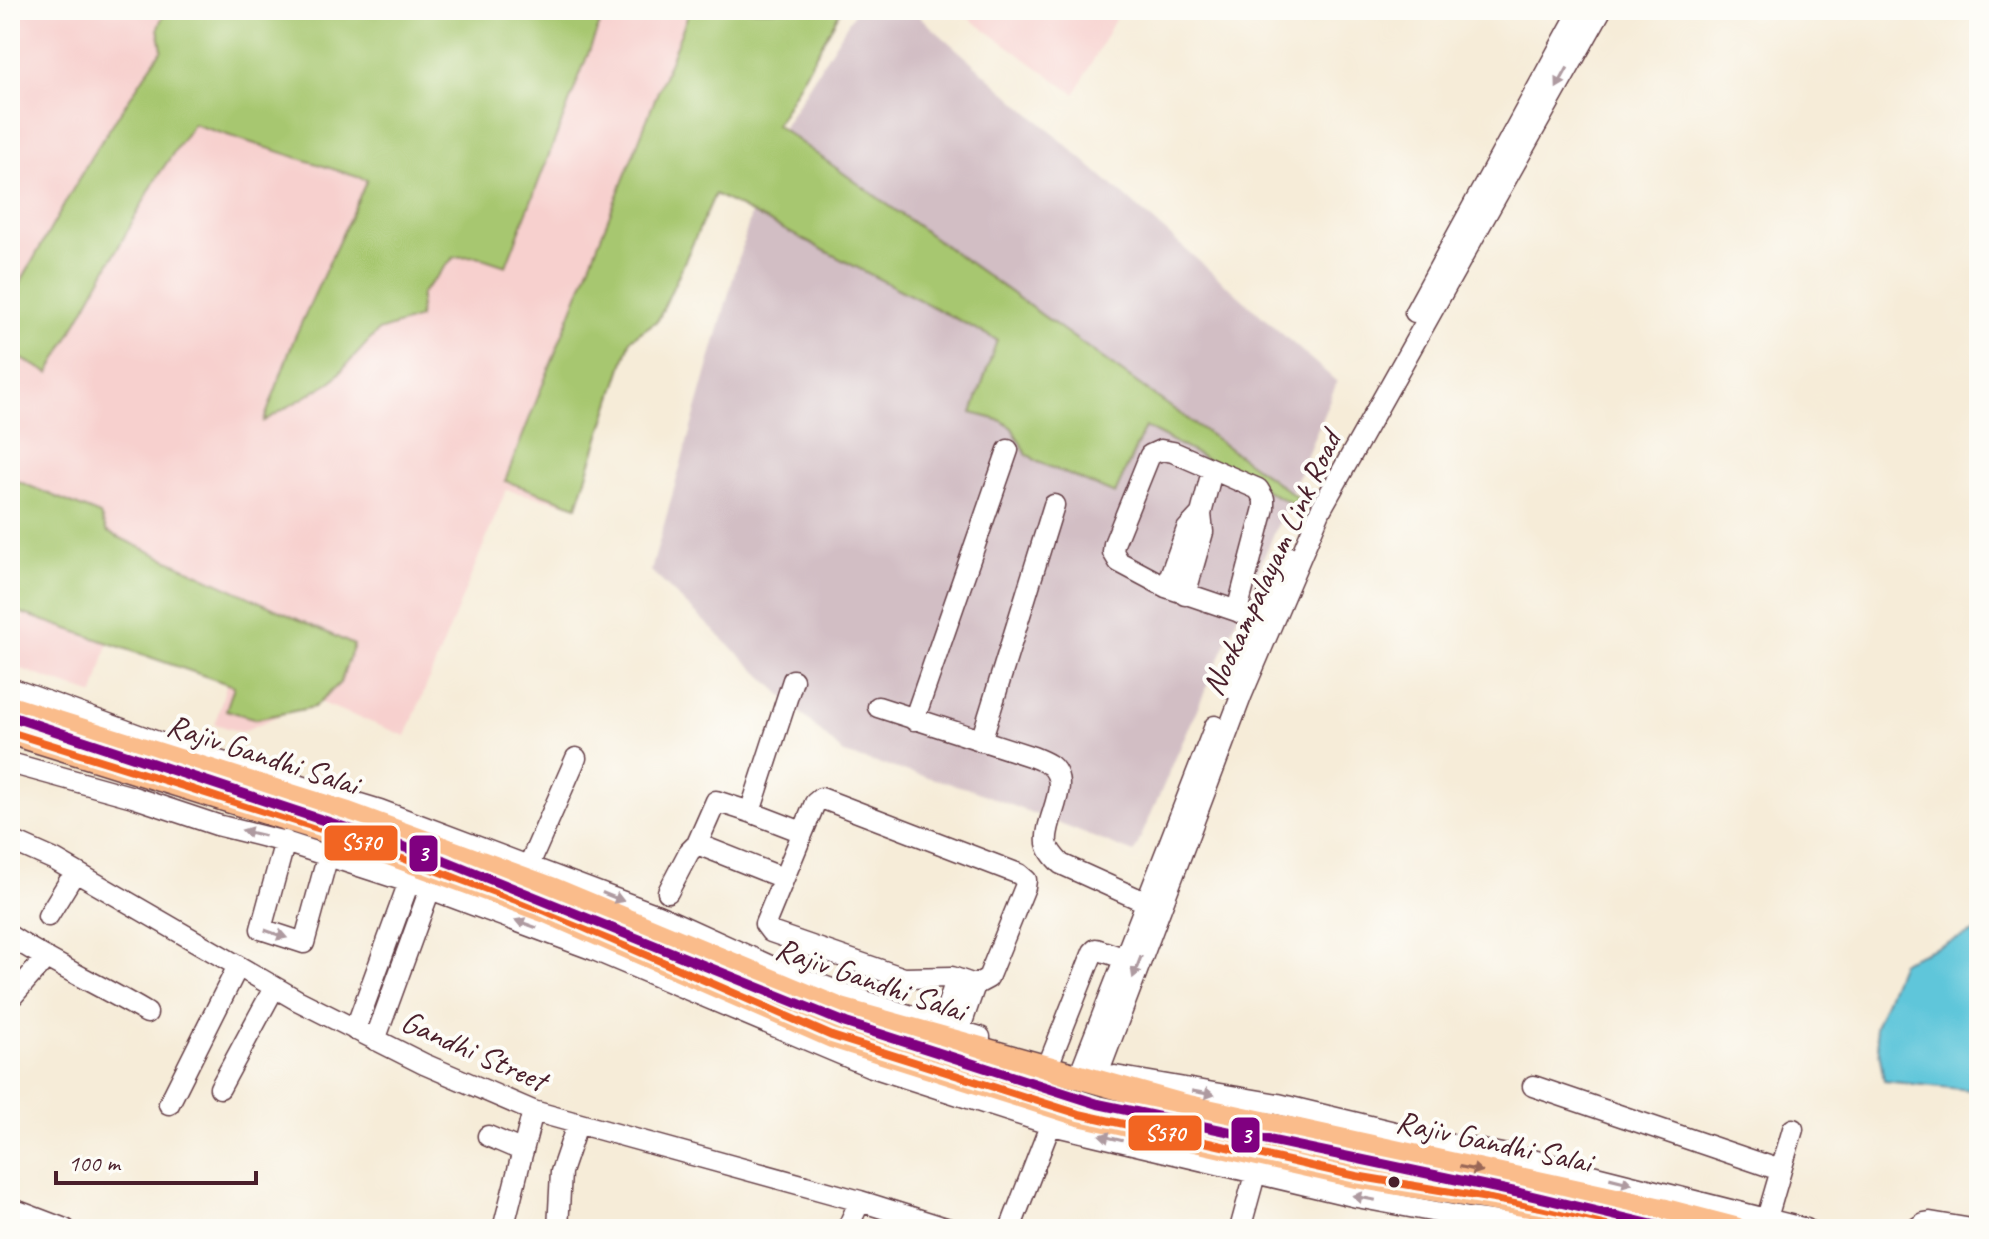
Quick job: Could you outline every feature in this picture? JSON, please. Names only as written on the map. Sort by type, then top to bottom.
[{"type":"main road","name":"Rajiv Gandhi Salai","points":[[10,708],[348,814],[554,890],[841,1010],[1087,1075],[1184,1106],[1606,1210],[1735,1229]]},
{"type":"main road","name":"Rajiv Gandhi Salai","points":[[10,732],[340,835],[546,911],[832,1036],[1055,1116],[1258,1163],[1541,1207],[1606,1210],[1643,1229]]},
{"type":"street","name":"Nookampalayam Link Road","points":[[1087,1075],[1123,958],[1256,621],[1316,494],[1580,10]]},
{"type":"street","name":"Nookampalayam Link Road","points":[[1087,1075],[1321,509],[1601,10]]},
{"type":"street","points":[[914,720],[1008,450]]},
{"type":"street","points":[[1237,611],[1264,499],[1258,489],[1173,452],[1156,451],[1150,455],[1113,552],[1119,562],[1175,591],[1237,611],[1256,621]]},
{"type":"street","points":[[1175,591],[1187,529],[1201,514],[1212,471]]},
{"type":"street","points":[[981,741],[1054,505]]},
{"type":"street","points":[[750,812],[793,680]]},
{"type":"street","points":[[10,688],[163,744],[380,810],[658,915],[765,961],[779,970],[873,1004],[1051,1058],[1087,1075],[1278,1104],[1411,1136],[1532,1160],[1806,1229]]},
{"type":"street","points":[[878,707],[1050,765],[1057,774],[1059,785],[1047,844],[1061,864],[1145,902]]},
{"type":"street","points":[[529,865],[576,758]]},
{"type":"street","points":[[10,763],[133,797],[217,825],[285,841],[430,889],[594,950],[869,1066],[1055,1116],[1010,1229]]},
{"type":"street","points":[[821,798],[828,799],[1019,874],[1026,880],[1025,887],[988,978],[966,982],[952,977],[904,978],[771,932],[765,924],[802,832],[815,803],[821,798]]},
{"type":"street","points":[[668,892],[689,852],[697,844],[716,801],[802,832]]},
{"type":"street","name":"Gandhi Street","points":[[10,840],[75,872],[274,988],[355,1030],[533,1111],[860,1201],[949,1229]]},
{"type":"street","points":[[285,841],[261,929],[304,943],[328,855]]},
{"type":"street","points":[[697,844],[783,878]]},
{"type":"street","points":[[48,916],[75,872]]},
{"type":"street","points":[[355,1030],[409,882]]},
{"type":"street","points":[[375,1040],[430,889]]},
{"type":"street","points":[[10,936],[45,959],[91,980],[147,1013]]},
{"type":"street","points":[[1051,1058],[1093,952],[1100,950],[1123,958]]},
{"type":"street","points":[[10,999],[45,959]]},
{"type":"street","points":[[169,1104],[238,966]]},
{"type":"street","points":[[950,1028],[966,982]]},
{"type":"street","points":[[220,1088],[274,988]]},
{"type":"street","points":[[1533,1086],[1780,1170]]},
{"type":"street","points":[[503,1229],[533,1111]]},
{"type":"street","points":[[558,1229],[561,1172],[577,1125]]},
{"type":"street","points":[[1767,1218],[1793,1129]]},
{"type":"street","points":[[488,1136],[523,1151]]},
{"type":"street","points":[[1240,1229],[1258,1163],[1357,1197],[1468,1218],[1551,1229]]},
{"type":"street","points":[[847,1229],[860,1201]]},
{"type":"street","points":[[10,1208],[65,1229]]},
{"type":"street","points":[[1915,1229],[1930,1222],[1972,1229]]},
{"type":"shaded area","points":[[10,10],[841,10],[715,194],[658,320],[631,339],[577,506],[506,490],[406,736],[314,700],[241,732],[215,724],[229,675],[110,637],[94,695],[10,665],[26,603],[10,597]]},
{"type":"shaded area","points":[[856,10],[912,10],[1337,382],[1134,853],[970,789],[844,754],[651,571],[769,150]]},
{"type":"shaded area","points":[[957,10],[1120,10],[1075,94]]},
{"type":"green space","points":[[165,10],[605,10],[506,266],[476,256],[454,257],[421,294],[419,318],[378,331],[332,381],[264,421],[294,339],[367,180],[193,124],[157,177],[49,373],[10,353],[10,301],[91,157],[162,49],[158,28]]},
{"type":"green space","points":[[690,10],[841,10],[776,125],[1297,497],[1294,505],[1145,427],[1115,494],[1038,462],[1026,453],[1012,428],[1002,421],[972,413],[997,340],[715,194],[658,320],[631,339],[577,506],[505,481]]},
{"type":"green space","points":[[10,478],[100,515],[107,532],[354,645],[340,683],[314,707],[256,719],[226,710],[234,686],[10,609]]},
{"type":"water","points":[[1979,930],[1979,1091],[1884,1081],[1875,1027],[1901,962]]},
{"type":"transit line","name":"3","points":[[10,716],[443,860],[846,1023],[1098,1104],[1520,1193],[1671,1229]]},
{"type":"transit line","name":"S570","points":[[10,732],[340,835],[546,911],[832,1036],[1079,1114],[1356,1176],[1541,1207],[1643,1229]]}]
